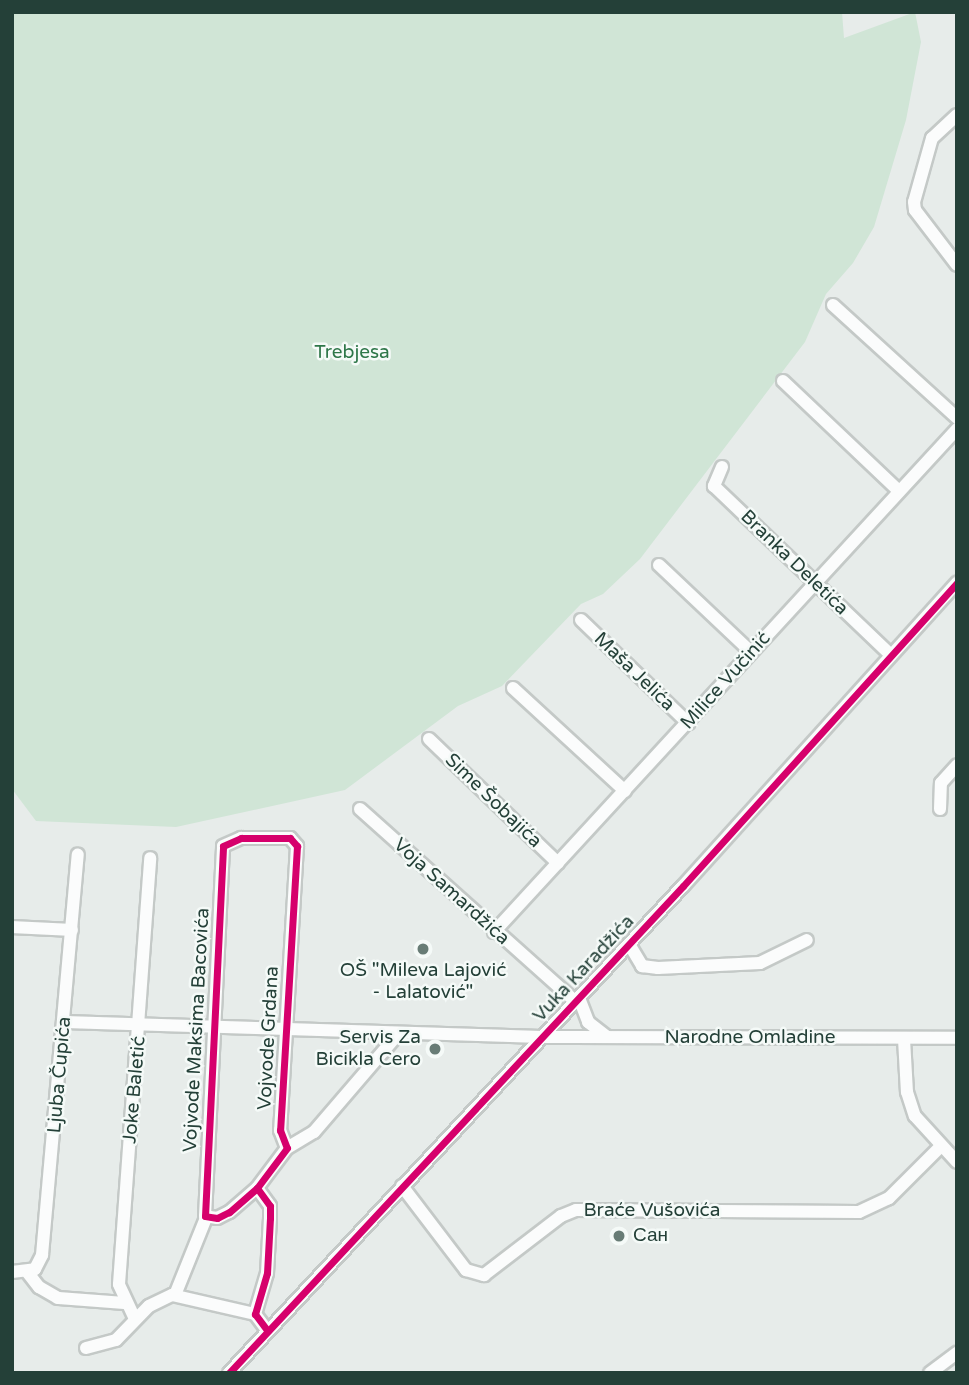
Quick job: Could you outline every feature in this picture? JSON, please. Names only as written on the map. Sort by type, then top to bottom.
[{"type":"street","points":[[957,115],[932,138],[914,202],[915,210],[957,265]]},
{"type":"street","points":[[833,305],[957,418]]},
{"type":"street","points":[[783,381],[899,491]]},
{"type":"street","name":"Milice Vučinić","points":[[494,932],[957,429]]},
{"type":"street","name":"Branka Deletića","points":[[722,467],[714,486],[890,654]]},
{"type":"street","points":[[659,565],[751,652]]},
{"type":"street","name":"Vuka Karadžića","points":[[229,1373],[578,1000],[957,583]]},
{"type":"street","name":"Maša Jelića","points":[[581,620],[688,723]]},
{"type":"street","points":[[513,688],[625,791]]},
{"type":"street","name":"Sime Šobajića","points":[[429,739],[558,863]]},
{"type":"street","points":[[940,809],[941,783],[957,765]]},
{"type":"street","name":"Voja Samardžića","points":[[360,809],[494,932],[578,1000]]},
{"type":"street","name":"Vojvode Grdana","points":[[223,846],[229,839],[241,838],[289,838],[297,846],[280,1130],[287,1148]]},
{"type":"street","name":"Vojvode Maksima Bacovića","points":[[175,1295],[206,1217],[223,846]]},
{"type":"street","name":"Ljuba Čupića","points":[[28,1273],[42,1255],[78,855]]},
{"type":"street","name":"Joke Baletić","points":[[135,1319],[125,1303],[119,1284],[141,1024],[150,858]]},
{"type":"street","points":[[12,927],[72,930]]},
{"type":"street","points":[[629,944],[642,966],[658,968],[760,963],[807,940]]},
{"type":"street","points":[[578,1000],[588,1022],[607,1038]]},
{"type":"street","name":"Narodne Omladine","points":[[65,1022],[214,1030],[542,1037],[957,1038]]},
{"type":"street","points":[[206,1217],[229,1212],[257,1188],[287,1148],[314,1132],[398,1034]]},
{"type":"street","points":[[904,1039],[907,1092],[915,1116],[957,1162]]},
{"type":"street","name":"Braće Vušovića","points":[[402,1186],[466,1270],[484,1275],[561,1216],[576,1210],[859,1212],[889,1198],[941,1146]]},
{"type":"street","points":[[255,1314],[267,1273],[270,1217],[270,1206],[257,1188]]},
{"type":"street","points":[[12,1272],[28,1273],[39,1287],[58,1298],[125,1303]]},
{"type":"street","points":[[86,1348],[116,1340],[149,1306],[175,1295],[255,1314],[268,1331]]},
{"type":"street","points":[[939,1371],[957,1353]]},
{"type":"green space","name":"Trebjesa","points":[[12,12],[842,12],[844,38],[915,12],[921,42],[906,120],[874,227],[853,263],[826,294],[805,342],[640,559],[603,594],[581,604],[502,686],[458,706],[345,790],[176,827],[36,821],[12,789]]},
{"type":"cycle path","points":[[229,1373],[683,886],[957,583]]},
{"type":"cycle path","points":[[257,1188],[229,1212],[217,1218],[205,1216],[223,846],[241,838],[290,838],[297,846],[280,1130],[287,1148],[257,1188],[270,1206],[270,1218],[267,1273],[255,1314],[268,1331]]},
{"type":"place","name":"OŠ \"Mileva Lajović - Lalatović\"","points":[[423,949]]},
{"type":"place","name":"Servis Za Bicikla Cero","points":[[435,1049]]},
{"type":"place","name":"Сан","points":[[619,1236]]}]
